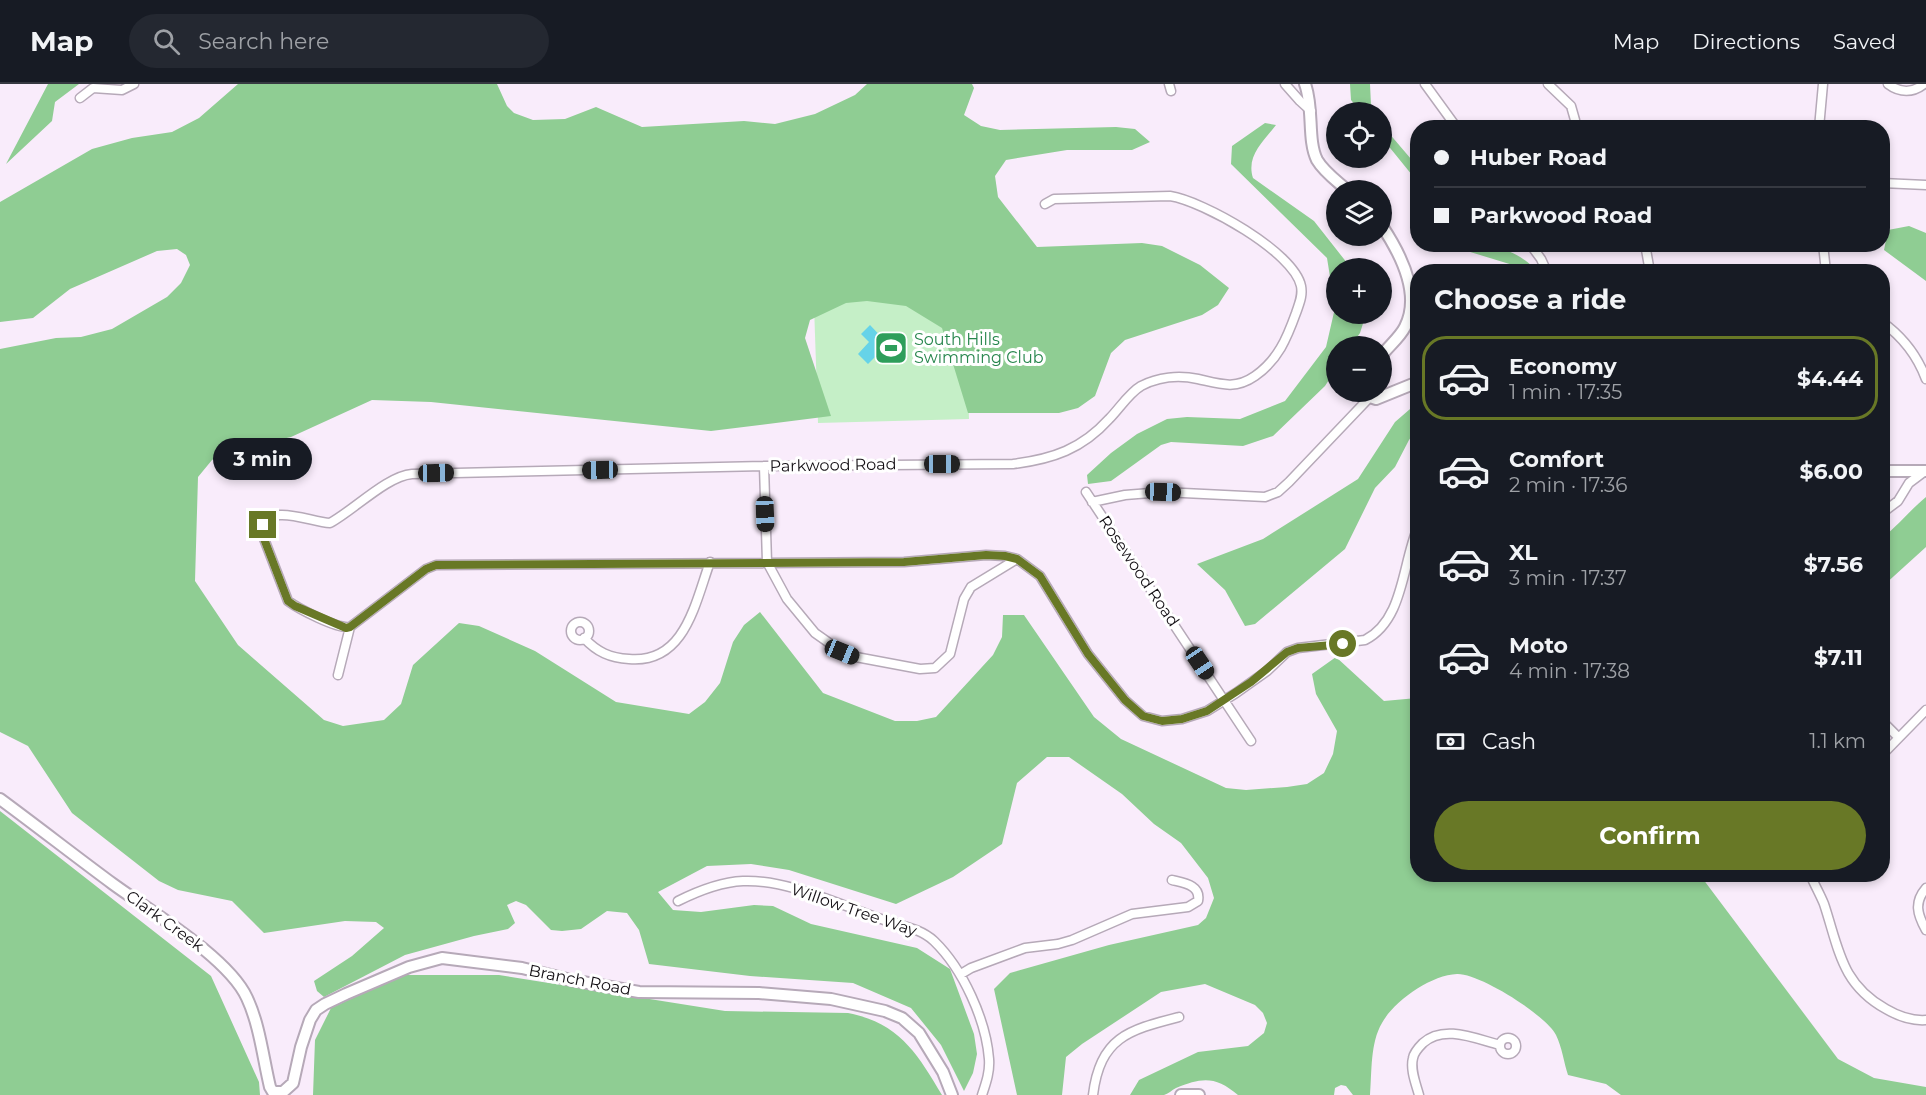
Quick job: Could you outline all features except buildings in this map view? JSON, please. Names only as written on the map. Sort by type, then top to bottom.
[{"type":"street","points":[[80,98],[93,88],[122,90],[134,84]]},
{"type":"street","points":[[1286,84],[1311,111]]},
{"type":"street","points":[[1305,84],[1309,95],[1313,147],[1317,159],[1336,180]]},
{"type":"street","points":[[1426,84],[1451,120]]},
{"type":"street","points":[[1548,84],[1571,106],[1575,120]]},
{"type":"street","points":[[1820,120],[1822,84]]},
{"type":"street","points":[[1888,84],[1895,89],[1911,92],[1924,84]]},
{"type":"street","points":[[1890,183],[1926,185]]},
{"type":"street","name":"Parkwood Road","points":[[350,627],[341,627],[288,601],[261,531],[267,518],[282,514],[318,523],[330,523],[403,474],[764,466],[1013,464],[1041,461],[1063,453],[1085,441],[1139,387],[1173,376],[1197,379],[1220,386],[1237,384],[1254,377],[1274,359],[1283,347],[1302,295],[1301,285],[1295,273],[1271,248],[1242,228],[1206,207],[1185,198],[1170,196],[1054,199],[1045,204]]},
{"type":"street","points":[[1392,241],[1404,267],[1410,289]]},
{"type":"street","points":[[1392,343],[1410,319]]},
{"type":"street","points":[[1890,329],[1905,341],[1915,355],[1926,379]]},
{"type":"street","points":[[1392,393],[1410,385]]},
{"type":"street","points":[[1092,502],[1125,495],[1163,492],[1265,497],[1278,492],[1361,402]]},
{"type":"street","points":[[764,466],[767,562],[787,599],[815,633],[842,652],[856,657],[920,669],[934,668],[950,654],[964,599],[971,587],[1017,559]]},
{"type":"street","points":[[1890,471],[1925,471]]},
{"type":"street","points":[[1890,507],[1898,501],[1909,483],[1925,471]]},
{"type":"street","name":"Rosewood Road","points":[[1086,492],[1251,741]]},
{"type":"street","points":[[338,675],[350,627],[426,569],[436,565],[904,562],[986,555],[1017,559],[1040,576],[1088,654],[1125,700],[1143,716],[1162,721],[1182,719],[1207,711],[1225,700],[1267,670],[1287,652],[1298,648],[1365,640],[1373,636],[1387,622],[1394,609],[1410,543]]},
{"type":"street","points":[[584,638],[596,651],[617,659],[641,660],[661,654],[672,645],[688,623],[710,562]]},
{"type":"street","points":[[1890,746],[1926,710]]},
{"type":"street","points":[[1890,729],[1898,737]]},
{"type":"street","name":"Clark Creek","points":[[0,799],[212,956],[237,981],[247,998],[258,1033],[270,1091]]},
{"type":"street","name":"Willow Tree Way","points":[[678,901],[698,891],[730,882],[745,880],[765,882],[811,894],[913,928],[934,941],[961,974],[984,1031],[989,1059],[988,1078],[982,1095]]},
{"type":"street","points":[[961,974],[1025,948],[1072,940],[1132,914],[1188,907],[1198,901],[1199,895],[1196,888],[1187,883],[1172,880]]},
{"type":"street","points":[[1814,882],[1823,903],[1841,962],[1859,990],[1896,1015],[1926,1020]]},
{"type":"street","points":[[1926,888],[1918,898],[1917,907],[1926,930]]},
{"type":"street","name":"Branch Road","points":[[270,1091],[278,1093],[289,1088],[293,1083],[301,1047],[310,1020],[316,1010],[409,967],[442,958],[522,968],[571,980],[639,992],[759,993],[831,999],[885,1011],[902,1018],[919,1033],[943,1072],[952,1095]]},
{"type":"street","points":[[1093,1095],[1095,1075],[1106,1053],[1120,1039],[1139,1027],[1179,1017]]},
{"type":"street","points":[[1419,1095],[1413,1058],[1415,1051],[1430,1037],[1442,1033],[1453,1034],[1500,1045]]},
{"type":"street","points":[[1181,1095],[1199,1095]]},
{"type":"green space","points":[[48,84],[79,84],[55,102],[52,121],[6,164]]},
{"type":"green space","points":[[238,84],[497,84],[507,106],[514,113],[533,120],[565,119],[596,107],[642,127],[744,121],[775,124],[815,114],[855,95],[867,84],[972,84],[974,88],[964,115],[981,126],[1000,130],[1116,127],[1135,129],[1150,142],[1132,150],[1067,150],[1006,160],[995,176],[998,197],[1037,247],[1142,243],[1162,246],[1200,265],[1229,288],[1218,305],[1202,315],[1125,340],[1111,353],[1095,396],[1078,408],[1059,413],[968,413],[942,328],[906,306],[867,301],[846,303],[810,320],[805,338],[831,416],[711,431],[431,402],[372,400],[291,437],[230,451],[212,460],[198,477],[195,581],[238,645],[324,720],[343,726],[384,720],[401,704],[413,665],[459,623],[479,626],[535,651],[616,702],[689,714],[705,702],[720,683],[733,642],[744,625],[760,612],[823,693],[895,721],[917,721],[936,717],[993,655],[1002,637],[1003,615],[1024,615],[1094,717],[1121,739],[1226,788],[1246,790],[1307,784],[1324,773],[1333,754],[1337,731],[1316,694],[1312,674],[1336,657],[1384,701],[1410,699],[1410,882],[1705,882],[1838,1059],[1874,1078],[1926,1087],[1926,1095],[1621,1095],[1606,1084],[1568,1075],[1560,1045],[1550,1027],[1511,997],[1480,980],[1457,974],[1436,979],[1414,991],[1395,1006],[1382,1023],[1375,1039],[1370,1095],[1353,1095],[1346,1086],[1341,1085],[1335,1088],[1334,1095],[1238,1095],[1223,1084],[1201,1080],[1185,1084],[1164,1095],[1130,1095],[1139,1080],[1198,1052],[1248,1046],[1264,1033],[1267,1023],[1263,1013],[1255,1005],[1205,984],[1161,992],[1082,1044],[1066,1057],[1062,1095],[1017,1095],[994,989],[1010,973],[1109,945],[1198,925],[1206,918],[1214,898],[1208,878],[1181,843],[1154,824],[1122,794],[1069,757],[1047,757],[1017,783],[1002,844],[953,877],[896,904],[789,870],[751,864],[707,866],[658,892],[673,910],[701,912],[754,905],[773,906],[811,924],[917,948],[950,969],[974,1034],[977,1054],[973,1073],[964,1091],[941,1045],[911,1008],[853,983],[750,976],[649,964],[639,930],[627,913],[607,911],[581,929],[551,930],[526,905],[516,901],[507,905],[515,923],[508,929],[405,955],[324,997],[317,991],[314,981],[352,956],[384,928],[376,922],[345,921],[264,933],[232,901],[178,890],[159,881],[72,813],[28,746],[0,732],[0,349],[56,338],[81,337],[112,329],[167,297],[181,283],[190,265],[186,255],[177,249],[157,251],[70,289],[33,318],[0,322],[0,202],[92,149],[132,138],[172,132],[199,118]]},
{"type":"green space","points":[[1350,84],[1370,84],[1371,102],[1353,102]]},
{"type":"green space","points":[[1265,123],[1276,125],[1261,143],[1254,156],[1251,170],[1253,178],[1314,221],[1326,236],[1326,246],[1334,246],[1343,258],[1327,258],[1231,164],[1232,146]]},
{"type":"green space","points":[[1392,137],[1410,158],[1410,173],[1392,150]]},
{"type":"green space","points":[[1909,226],[1926,233],[1926,281],[1887,252],[1890,252],[1890,230]]},
{"type":"green space","points":[[1470,252],[1511,252],[1530,264],[1509,264]]},
{"type":"green space","name":"South Hills Swimming Club","points":[[964,272],[969,419],[818,423],[813,276]]},
{"type":"green space","points":[[1331,324],[1363,324],[1358,336],[1329,336]]},
{"type":"green space","points":[[1326,347],[1326,384],[1273,436],[1243,446],[1171,442],[1161,445],[1111,481],[1088,484],[1087,475],[1111,453],[1137,434],[1167,419],[1187,417],[1240,419],[1285,401]]},
{"type":"green space","points":[[1410,409],[1410,439],[1395,467],[1375,488],[1345,549],[1255,624],[1245,626],[1225,590],[1197,564],[1263,539],[1358,479],[1395,422]]},
{"type":"green space","points":[[1926,497],[1926,547],[1890,580],[1890,531]]},
{"type":"green space","points":[[0,811],[211,976],[259,1082],[260,1095],[0,1095]]},
{"type":"green space","points":[[403,975],[499,975],[725,1011],[848,1013],[881,1024],[894,1032],[915,1053],[942,1095],[313,1095],[315,1040],[331,1008]]},
{"type":"water","points":[[870,325],[888,344],[868,364],[858,354],[869,342],[861,334]]},
{"type":"place","name":"South Hills Swimming Club","points":[[891,348]]},
{"type":"route","points":[[263,525],[261,531],[288,601],[346,628],[426,569],[436,565],[904,562],[986,555],[1005,556],[1017,559],[1040,576],[1088,654],[1125,700],[1143,716],[1162,721],[1182,719],[1207,711],[1251,682],[1287,652],[1298,648],[1343,644]]}]
